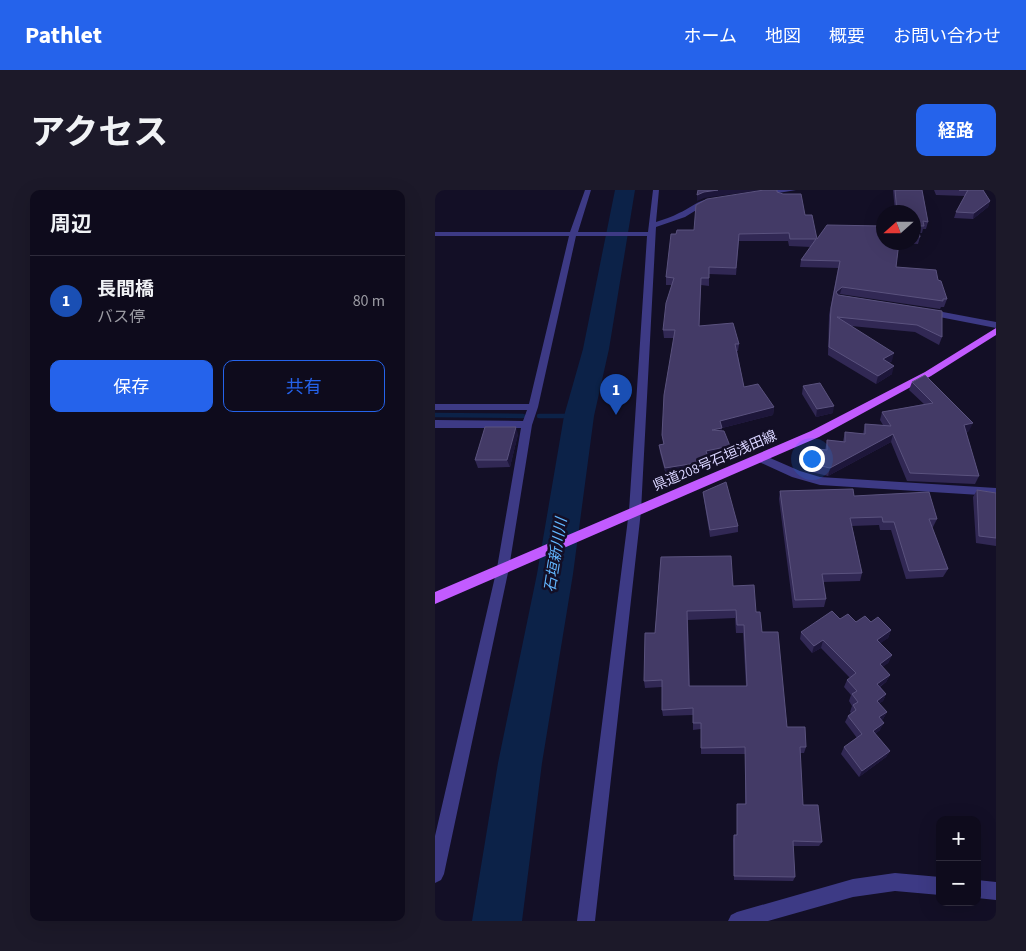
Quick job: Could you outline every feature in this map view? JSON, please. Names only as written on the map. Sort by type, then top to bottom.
[{"type":"main road","name":"県道208号石垣浅田線","points":[[435,598],[761,458],[864,410],[928,374],[996,331]]},
{"type":"street","points":[[435,874],[503,568],[527,425],[533,407],[573,234],[588,190]]},
{"type":"street","points":[[586,921],[635,511],[656,190]]},
{"type":"street","points":[[753,196],[793,190]]},
{"type":"street","points":[[435,234],[633,234],[652,230],[704,202],[724,200]]},
{"type":"street","points":[[913,310],[996,325]]},
{"type":"street","points":[[435,407],[533,407]]},
{"type":"street","points":[[435,424],[527,425]]},
{"type":"street","points":[[761,458],[796,474],[820,481],[996,492]]},
{"type":"street","points":[[737,921],[853,888],[895,882],[936,886]]},
{"type":"street","points":[[981,889],[996,891]]},
{"type":"building","points":[[698,190],[718,190],[697,195]]},
{"type":"building","points":[[764,190],[777,190],[777,192],[783,194],[801,194],[805,215],[812,215],[817,239],[827,225],[876,226],[876,250],[898,250],[896,267],[936,270],[938,280],[941,281],[947,299],[943,299],[943,301],[842,287],[836,292],[838,295],[942,311],[942,337],[917,325],[837,317],[894,353],[883,359],[894,366],[878,376],[829,347],[831,308],[840,261],[801,260],[816,239],[790,239],[789,233],[739,234],[736,268],[709,267],[709,278],[701,278],[699,326],[733,323],[739,344],[735,344],[744,387],[758,384],[774,407],[720,421],[722,428],[712,430],[724,431],[730,446],[706,451],[709,461],[665,468],[659,445],[664,444],[662,435],[664,395],[675,330],[663,330],[666,303],[674,278],[666,277],[671,234],[676,234],[677,230],[694,230],[696,205],[707,199]]},
{"type":"building","points":[[895,190],[922,190],[928,222],[923,221],[924,226],[921,226],[921,205],[896,205]]},
{"type":"building","points":[[968,190],[983,190],[990,201],[974,213],[956,212]]},
{"type":"building","points":[[925,375],[973,423],[964,425],[979,476],[910,473],[893,434],[830,468],[808,463],[809,448],[827,450],[827,440],[845,442],[845,432],[865,434],[865,424],[891,426],[882,412],[933,403],[912,382]]},
{"type":"building","points":[[820,383],[834,406],[817,409],[803,386]]},
{"type":"building","points":[[485,427],[516,427],[507,460],[475,460]]},
{"type":"building","points":[[726,482],[738,526],[710,530],[703,492]]},
{"type":"building","points":[[853,489],[854,496],[929,492],[937,519],[929,519],[948,569],[909,571],[894,522],[883,522],[882,517],[850,518],[862,573],[822,574],[826,599],[795,600],[780,491]]},
{"type":"building","points":[[977,490],[996,493],[996,538],[979,536]]},
{"type":"building","points":[[731,556],[733,586],[754,585],[756,612],[760,612],[762,632],[778,632],[787,727],[805,727],[806,747],[800,747],[803,805],[818,805],[822,842],[793,841],[795,877],[734,876],[734,835],[737,835],[737,804],[746,804],[745,747],[701,748],[701,723],[693,723],[693,708],[662,710],[662,680],[644,681],[645,633],[655,633],[661,557]],"holes":[[[736,610],[737,625],[744,625],[747,686],[689,686],[687,611]]]},
{"type":"building","points":[[832,611],[840,619],[848,614],[856,622],[865,616],[871,622],[878,617],[891,630],[877,640],[892,655],[880,664],[890,675],[877,684],[886,694],[877,701],[887,712],[879,717],[884,723],[873,731],[890,751],[862,771],[844,747],[862,734],[848,716],[856,710],[853,705],[858,702],[852,694],[857,691],[847,680],[856,673],[823,640],[814,646],[801,632]]},
{"type":"waterway","name":"石垣新川川","points":[[497,921],[520,763],[555,574],[579,416],[596,349],[625,190]]},
{"type":"waterway","points":[[435,415],[523,416]]},
{"type":"waterway","points":[[539,416],[579,416]]},
{"type":"place","name":"長間橋","points":[[616,415]]}]
